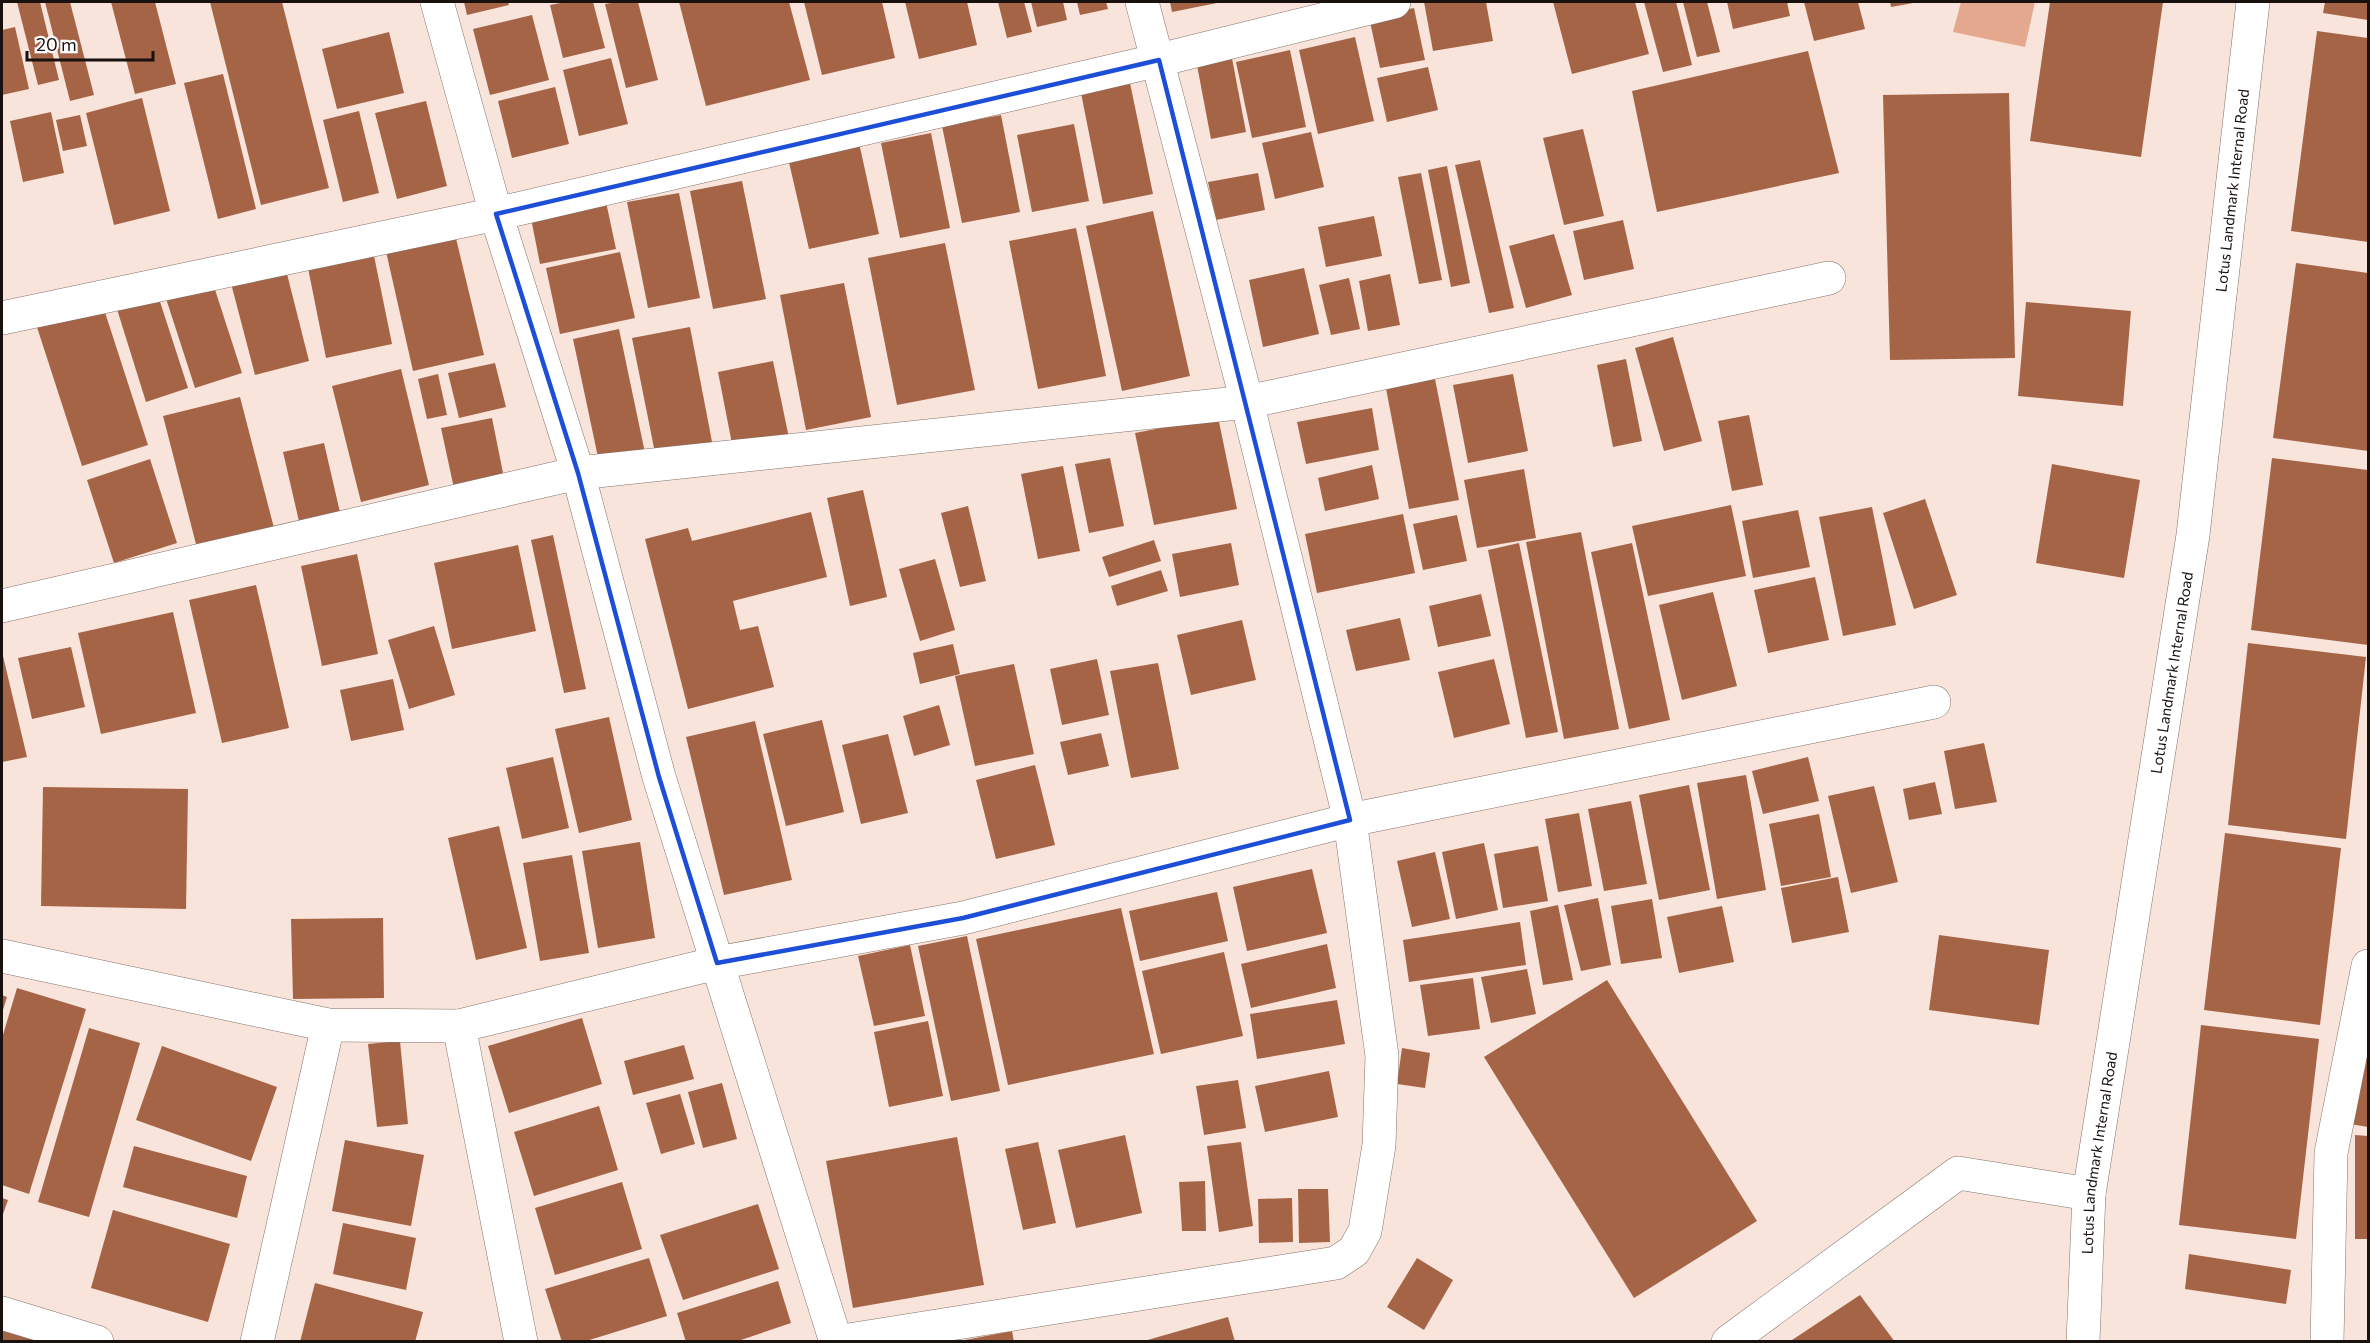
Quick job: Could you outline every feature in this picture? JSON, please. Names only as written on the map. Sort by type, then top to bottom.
[{"type":"street","points":[[437,2],[496,214],[578,473],[659,777],[836,1341],[1336,1263],[1354,1251],[1365,1231],[1379,1145],[1382,1056],[1350,820],[1247,402],[1142,2]]},
{"type":"street","points":[[2,318],[496,214],[1159,60],[1394,2]]},
{"type":"street","name":"Lotus Landmark Internal Road","points":[[2083,1341],[2089,1194],[2193,535],[2253,2]]},
{"type":"street","points":[[2,606],[578,473],[1247,402],[1829,278]]},
{"type":"street","points":[[2,956],[328,1025],[459,1026],[717,963],[963,918],[1350,820],[1934,702]]},
{"type":"street","points":[[2327,1341],[2331,1153],[2368,966]]},
{"type":"street","points":[[257,1341],[328,1025]]},
{"type":"street","points":[[459,1026],[521,1341]]},
{"type":"street","points":[[1728,1341],[1958,1173],[2089,1194]]},
{"type":"street","points":[[2,1313],[97,1341]]},
{"type":"highlighted area","points":[[1159,60],[1350,820],[963,918],[717,963],[659,777],[578,473],[496,214]]},
{"type":"shaded area","points":[[1961,2],[2035,2],[2025,47],[1953,32]]},
{"type":"building","points":[[17,2],[40,2],[59,80],[38,85]]},
{"type":"building","points":[[45,2],[70,2],[94,95],[70,101]]},
{"type":"building","points":[[111,2],[155,2],[176,84],[135,94]]},
{"type":"building","points":[[210,2],[282,2],[329,188],[261,205]]},
{"type":"building","points":[[464,2],[508,2],[509,5],[467,15]]},
{"type":"building","points":[[566,2],[593,2],[605,48],[563,58],[550,5]]},
{"type":"building","points":[[638,2],[658,80],[626,88],[605,4]]},
{"type":"building","points":[[679,2],[789,2],[810,80],[706,106]]},
{"type":"building","points":[[804,2],[882,2],[895,58],[822,75]]},
{"type":"building","points":[[905,2],[967,2],[977,45],[919,59]]},
{"type":"building","points":[[998,2],[1024,2],[1032,32],[1007,38]]},
{"type":"building","points":[[1031,2],[1063,2],[1067,20],[1037,27]]},
{"type":"building","points":[[1077,2],[1106,2],[1108,9],[1080,15]]},
{"type":"building","points":[[1170,2],[1217,2],[1217,3],[1172,12]]},
{"type":"building","points":[[1424,2],[1486,2],[1493,41],[1433,51]]},
{"type":"building","points":[[1553,2],[1635,2],[1649,54],[1572,74]]},
{"type":"building","points":[[1644,2],[1676,2],[1692,65],[1663,72]]},
{"type":"building","points":[[1683,2],[1707,2],[1720,52],[1697,57]]},
{"type":"building","points":[[1727,2],[1787,2],[1790,16],[1733,29]]},
{"type":"building","points":[[1804,2],[1858,2],[1865,29],[1814,41]]},
{"type":"building","points":[[1890,2],[1913,2],[1913,3],[1891,7]]},
{"type":"building","points":[[2050,2],[2163,2],[2141,157],[2030,141]]},
{"type":"building","points":[[2325,2],[2368,2],[2368,20],[2323,13]]},
{"type":"building","points":[[1414,8],[1425,60],[1380,68],[1369,17]]},
{"type":"building","points":[[532,15],[549,80],[490,95],[473,29]]},
{"type":"building","points":[[15,27],[29,89],[2,95],[2,30]]},
{"type":"building","points":[[2317,31],[2368,38],[2368,242],[2291,231]]},
{"type":"building","points":[[389,32],[404,93],[337,109],[322,49]]},
{"type":"building","points":[[1355,37],[1374,121],[1318,134],[1299,50]]},
{"type":"building","points":[[1290,50],[1306,127],[1252,138],[1236,62]]},
{"type":"building","points":[[1808,51],[1839,173],[1657,212],[1632,91]]},
{"type":"building","points":[[1231,53],[1246,132],[1211,139],[1196,60]]},
{"type":"building","points":[[611,58],[628,124],[579,136],[563,70]]},
{"type":"building","points":[[1428,67],[1438,110],[1387,122],[1377,78]]},
{"type":"building","points":[[223,74],[256,209],[218,219],[184,83]]},
{"type":"building","points":[[1130,83],[1153,194],[1103,204],[1081,93]]},
{"type":"building","points":[[555,87],[569,144],[512,158],[498,101]]},
{"type":"building","points":[[2009,93],[2015,358],[1890,360],[1883,95]]},
{"type":"building","points":[[142,98],[170,211],[114,225],[86,113]]},
{"type":"building","points":[[426,101],[447,186],[397,199],[375,113]]},
{"type":"building","points":[[359,111],[379,193],[343,202],[323,120]]},
{"type":"building","points":[[51,112],[64,173],[23,182],[10,121]]},
{"type":"building","points":[[80,115],[87,146],[63,151],[56,120]]},
{"type":"building","points":[[1001,115],[1020,212],[962,223],[942,126]]},
{"type":"building","points":[[1074,124],[1089,201],[1032,212],[1017,135]]},
{"type":"building","points":[[856,129],[879,234],[809,249],[785,145]]},
{"type":"building","points":[[1583,129],[1604,216],[1564,225],[1543,138]]},
{"type":"building","points":[[1311,132],[1324,187],[1275,199],[1262,143]]},
{"type":"building","points":[[931,133],[950,228],[900,238],[881,143]]},
{"type":"building","points":[[1480,160],[1514,308],[1489,313],[1455,165]]},
{"type":"building","points":[[1447,166],[1470,283],[1451,287],[1428,170]]},
{"type":"building","points":[[1258,173],[1265,210],[1216,220],[1208,182]]},
{"type":"building","points":[[1421,173],[1442,280],[1419,284],[1398,177]]},
{"type":"building","points":[[742,181],[766,299],[713,309],[690,191]]},
{"type":"building","points":[[602,183],[616,249],[540,264],[527,198]]},
{"type":"building","points":[[679,193],[700,298],[648,308],[627,202]]},
{"type":"building","points":[[1153,211],[1190,376],[1122,391],[1086,226]]},
{"type":"building","points":[[1374,216],[1382,256],[1326,267],[1318,227]]},
{"type":"building","points":[[1623,220],[1634,269],[1584,280],[1573,231]]},
{"type":"building","points":[[1076,228],[1106,376],[1038,389],[1009,241]]},
{"type":"building","points":[[454,230],[484,355],[413,371],[385,247]]},
{"type":"building","points":[[1554,234],[1572,295],[1526,308],[1509,246]]},
{"type":"building","points":[[371,241],[392,344],[326,358],[305,253]]},
{"type":"building","points":[[945,243],[975,390],[897,405],[868,258]]},
{"type":"building","points":[[620,252],[635,318],[560,334],[546,268]]},
{"type":"building","points":[[282,254],[309,361],[255,375],[227,268]]},
{"type":"building","points":[[2296,263],[2368,273],[2368,451],[2273,438]]},
{"type":"building","points":[[208,268],[242,373],[195,388],[161,283]]},
{"type":"building","points":[[1304,268],[1319,334],[1263,347],[1249,280]]},
{"type":"building","points":[[1390,274],[1400,325],[1368,331],[1359,281]]},
{"type":"building","points":[[152,277],[188,388],[146,402],[111,290]]},
{"type":"building","points":[[1349,278],[1360,329],[1331,335],[1319,285]]},
{"type":"building","points":[[844,283],[871,417],[806,430],[780,295]]},
{"type":"building","points":[[101,300],[148,445],[82,466],[35,321]]},
{"type":"building","points":[[2026,302],[2131,311],[2123,406],[2018,396]]},
{"type":"building","points":[[690,327],[713,447],[656,458],[632,338]]},
{"type":"building","points":[[619,329],[645,453],[599,462],[573,339]]},
{"type":"building","points":[[1673,337],[1702,441],[1664,451],[1635,348]]},
{"type":"building","points":[[1626,359],[1642,441],[1613,447],[1597,365]]},
{"type":"building","points":[[773,361],[789,438],[733,449],[718,372]]},
{"type":"building","points":[[495,363],[506,407],[459,418],[448,373]]},
{"type":"building","points":[[401,369],[429,485],[361,502],[332,386]]},
{"type":"building","points":[[1433,369],[1459,500],[1409,509],[1384,378]]},
{"type":"building","points":[[438,374],[447,415],[427,419],[418,379]]},
{"type":"building","points":[[1513,374],[1528,451],[1468,463],[1453,385]]},
{"type":"building","points":[[240,397],[274,528],[197,548],[163,416]]},
{"type":"building","points":[[1372,408],[1379,450],[1306,464],[1297,422]]},
{"type":"building","points":[[1749,415],[1763,485],[1732,491],[1718,421]]},
{"type":"building","points":[[1218,417],[1237,509],[1154,525],[1135,433]]},
{"type":"building","points":[[492,418],[505,483],[455,493],[441,428]]},
{"type":"building","points":[[324,443],[342,521],[301,530],[283,452]]},
{"type":"building","points":[[1110,458],[1124,526],[1089,533],[1075,464]]},
{"type":"building","points":[[2272,458],[2368,470],[2368,645],[2251,630]]},
{"type":"building","points":[[150,459],[177,543],[114,563],[87,480]]},
{"type":"building","points":[[2052,464],[2140,480],[2124,578],[2036,563]]},
{"type":"building","points":[[1372,465],[1379,499],[1325,511],[1318,478]]},
{"type":"building","points":[[1063,466],[1080,551],[1038,559],[1021,474]]},
{"type":"building","points":[[1524,469],[1536,538],[1477,548],[1464,480]]},
{"type":"building","points":[[863,490],[887,597],[850,606],[827,498]]},
{"type":"building","points":[[1925,499],[1957,595],[1914,609],[1883,513]]},
{"type":"building","points":[[1731,505],[1746,576],[1648,596],[1632,526]]},
{"type":"building","points":[[968,506],[986,581],[960,587],[941,513]]},
{"type":"building","points":[[1872,507],[1896,625],[1843,636],[1819,517]]},
{"type":"building","points":[[1798,510],[1810,567],[1753,578],[1742,521]]},
{"type":"building","points":[[811,512],[827,577],[733,601],[740,630],[758,626],[774,687],[688,709],[645,539],[688,528],[692,541]]},
{"type":"building","points":[[1403,514],[1415,573],[1317,593],[1305,534]]},
{"type":"building","points":[[1457,515],[1467,561],[1423,570],[1413,524]]},
{"type":"building","points":[[1581,532],[1619,729],[1564,739],[1526,542]]},
{"type":"building","points":[[553,535],[586,689],[564,693],[531,540]]},
{"type":"building","points":[[1154,540],[1161,561],[1109,577],[1102,557]]},
{"type":"building","points":[[1231,543],[1239,585],[1180,597],[1172,554]]},
{"type":"building","points":[[1519,543],[1558,732],[1526,738],[1488,550]]},
{"type":"building","points":[[1632,543],[1670,720],[1629,729],[1591,552]]},
{"type":"building","points":[[518,545],[536,631],[452,649],[434,563]]},
{"type":"building","points":[[357,554],[378,654],[322,666],[301,566]]},
{"type":"building","points":[[935,559],[955,630],[920,641],[899,569]]},
{"type":"building","points":[[1161,570],[1168,591],[1117,606],[1111,586]]},
{"type":"building","points":[[1815,577],[1829,640],[1768,653],[1754,590]]},
{"type":"building","points":[[256,585],[289,728],[222,743],[189,600]]},
{"type":"building","points":[[1713,592],[1737,686],[1682,700],[1659,605]]},
{"type":"building","points":[[1481,594],[1491,636],[1438,647],[1429,606]]},
{"type":"building","points":[[173,612],[196,713],[101,734],[78,633]]},
{"type":"building","points":[[1400,618],[1410,660],[1356,671],[1346,630]]},
{"type":"building","points":[[1242,620],[1256,680],[1191,695],[1177,635]]},
{"type":"building","points":[[434,626],[455,695],[409,709],[388,640]]},
{"type":"building","points":[[2248,643],[2366,657],[2346,839],[2228,825]]},
{"type":"building","points":[[953,644],[960,674],[920,684],[913,653]]},
{"type":"building","points":[[71,647],[85,707],[32,719],[18,658]]},
{"type":"building","points":[[2,657],[27,757],[2,762]]},
{"type":"building","points":[[1097,659],[1109,715],[1062,725],[1050,669]]},
{"type":"building","points":[[1494,659],[1510,724],[1454,738],[1438,672]]},
{"type":"building","points":[[1158,663],[1179,769],[1131,778],[1110,671]]},
{"type":"building","points":[[1014,664],[1034,754],[975,766],[955,676]]},
{"type":"building","points":[[393,679],[404,730],[351,741],[340,690]]},
{"type":"building","points":[[939,705],[950,745],[914,756],[903,716]]},
{"type":"building","points":[[609,717],[632,820],[579,833],[555,729]]},
{"type":"building","points":[[822,720],[844,812],[786,826],[763,734]]},
{"type":"building","points":[[755,721],[792,880],[724,895],[686,737]]},
{"type":"building","points":[[1101,733],[1109,766],[1068,775],[1060,742]]},
{"type":"building","points":[[888,734],[908,813],[861,824],[842,745]]},
{"type":"building","points":[[1984,743],[1997,802],[1955,809],[1944,751]]},
{"type":"building","points":[[553,757],[569,828],[522,839],[506,768]]},
{"type":"building","points":[[1808,757],[1819,801],[1763,814],[1752,771]]},
{"type":"building","points":[[1035,765],[1055,845],[996,859],[976,780]]},
{"type":"building","points":[[1746,775],[1766,890],[1717,899],[1697,783]]},
{"type":"building","points":[[1935,782],[1942,814],[1909,820],[1903,789]]},
{"type":"building","points":[[1689,785],[1710,890],[1659,900],[1639,795]]},
{"type":"building","points":[[1874,786],[1898,882],[1851,893],[1828,796]]},
{"type":"building","points":[[43,787],[188,789],[186,909],[41,906]]},
{"type":"building","points":[[1631,801],[1647,884],[1604,891],[1588,809]]},
{"type":"building","points":[[1579,813],[1592,886],[1558,892],[1545,819]]},
{"type":"building","points":[[1819,814],[1831,877],[1781,886],[1769,824]]},
{"type":"building","points":[[499,826],[527,948],[476,960],[448,838]]},
{"type":"building","points":[[2225,833],[2341,848],[2320,1025],[2204,1010]]},
{"type":"building","points":[[640,842],[655,938],[598,948],[582,851]]},
{"type":"building","points":[[1484,843],[1498,910],[1456,919],[1442,852]]},
{"type":"building","points":[[1538,846],[1548,901],[1503,908],[1494,854]]},
{"type":"building","points":[[1435,852],[1450,919],[1412,927],[1397,861]]},
{"type":"building","points":[[572,855],[589,953],[540,961],[523,863]]},
{"type":"building","points":[[1312,869],[1327,933],[1247,951],[1233,887]]},
{"type":"building","points":[[1838,877],[1849,932],[1792,943],[1781,888]]},
{"type":"building","points":[[1217,892],[1228,941],[1140,961],[1129,911]]},
{"type":"building","points":[[1598,898],[1611,965],[1581,971],[1564,905]]},
{"type":"building","points":[[1652,899],[1662,958],[1621,964],[1611,906]]},
{"type":"building","points":[[1558,905],[1573,980],[1543,985],[1530,911]]},
{"type":"building","points":[[1722,906],[1734,962],[1679,973],[1667,917]]},
{"type":"building","points":[[1121,908],[1154,1054],[1008,1085],[976,939]]},
{"type":"building","points":[[383,918],[384,998],[293,999],[291,919]]},
{"type":"building","points":[[1520,922],[1526,965],[1409,982],[1403,940]]},
{"type":"building","points":[[1939,935],[2049,950],[2039,1025],[1929,1010]]},
{"type":"building","points":[[967,936],[1000,1091],[951,1101],[918,946]]},
{"type":"building","points":[[1327,944],[1336,988],[1251,1008],[1241,964]]},
{"type":"building","points":[[910,945],[925,1016],[874,1026],[858,956]]},
{"type":"building","points":[[1224,952],[1243,1036],[1161,1054],[1142,971]]},
{"type":"building","points":[[1527,969],[1536,1014],[1491,1023],[1481,977]]},
{"type":"building","points":[[1473,978],[1480,1029],[1428,1036],[1420,985]]},
{"type":"building","points":[[1607,980],[1757,1221],[1634,1298],[1484,1057]]},
{"type":"building","points":[[17,988],[86,1009],[29,1194],[2,1185],[2,1038]]},
{"type":"building","points":[[2,995],[7,997],[2,1013]]},
{"type":"building","points":[[1337,1000],[1345,1044],[1257,1059],[1250,1014]]},
{"type":"building","points":[[2368,1013],[2368,1127],[2350,1124]]},
{"type":"building","points":[[582,1018],[602,1084],[509,1113],[488,1046]]},
{"type":"building","points":[[928,1021],[943,1096],[889,1107],[874,1032]]},
{"type":"building","points":[[2201,1025],[2319,1039],[2296,1239],[2179,1225]]},
{"type":"building","points":[[89,1028],[140,1043],[89,1217],[38,1202]]},
{"type":"building","points":[[400,1041],[408,1124],[377,1127],[368,1044]]},
{"type":"building","points":[[684,1045],[694,1079],[633,1095],[624,1061]]},
{"type":"building","points":[[162,1046],[277,1087],[251,1161],[136,1120]]},
{"type":"building","points":[[1402,1048],[1430,1053],[1425,1088],[1397,1084]]},
{"type":"building","points":[[1329,1071],[1338,1117],[1265,1132],[1255,1086]]},
{"type":"building","points":[[1238,1080],[1246,1128],[1204,1135],[1196,1086]]},
{"type":"building","points":[[722,1083],[737,1139],[703,1148],[688,1092]]},
{"type":"building","points":[[680,1094],[695,1144],[661,1154],[646,1103]]},
{"type":"building","points":[[599,1106],[618,1170],[534,1196],[514,1132]]},
{"type":"building","points":[[1125,1135],[1142,1213],[1076,1228],[1058,1150]]},
{"type":"building","points":[[2355,1135],[2368,1136],[2368,1239],[2355,1239]]},
{"type":"building","points":[[957,1137],[984,1285],[853,1308],[826,1161]]},
{"type":"building","points":[[345,1140],[424,1155],[411,1226],[332,1211]]},
{"type":"building","points":[[1038,1142],[1056,1223],[1023,1230],[1005,1149]]},
{"type":"building","points":[[1241,1142],[1253,1226],[1219,1232],[1207,1146]]},
{"type":"building","points":[[134,1146],[247,1176],[237,1218],[123,1187]]},
{"type":"building","points":[[1205,1181],[1206,1231],[1182,1231],[1179,1182]]},
{"type":"building","points":[[622,1182],[642,1249],[555,1275],[535,1208]]},
{"type":"building","points":[[1298,1189],[1328,1189],[1330,1242],[1299,1243]]},
{"type":"building","points":[[2,1198],[8,1200],[2,1217]]},
{"type":"building","points":[[1292,1198],[1293,1242],[1259,1243],[1258,1199]]},
{"type":"building","points":[[758,1204],[779,1269],[683,1300],[660,1235]]},
{"type":"building","points":[[113,1210],[230,1244],[208,1322],[91,1288]]},
{"type":"building","points":[[343,1223],[416,1238],[406,1290],[333,1274]]},
{"type":"building","points":[[2189,1254],[2291,1270],[2286,1304],[2185,1289]]},
{"type":"building","points":[[649,1258],[667,1316],[583,1342],[562,1342],[545,1289]]},
{"type":"building","points":[[1417,1258],[1453,1280],[1424,1330],[1387,1307]]},
{"type":"building","points":[[778,1281],[791,1323],[735,1342],[686,1342],[677,1313]]},
{"type":"building","points":[[315,1283],[423,1312],[415,1342],[300,1342]]},
{"type":"building","points":[[1860,1295],[1895,1342],[1789,1342]]},
{"type":"building","points":[[1228,1317],[1235,1342],[1144,1342],[1144,1341]]},
{"type":"building","points":[[2,1323],[56,1342],[2,1342]]},
{"type":"building","points":[[1012,1331],[1014,1342],[965,1342],[965,1340]]}]
